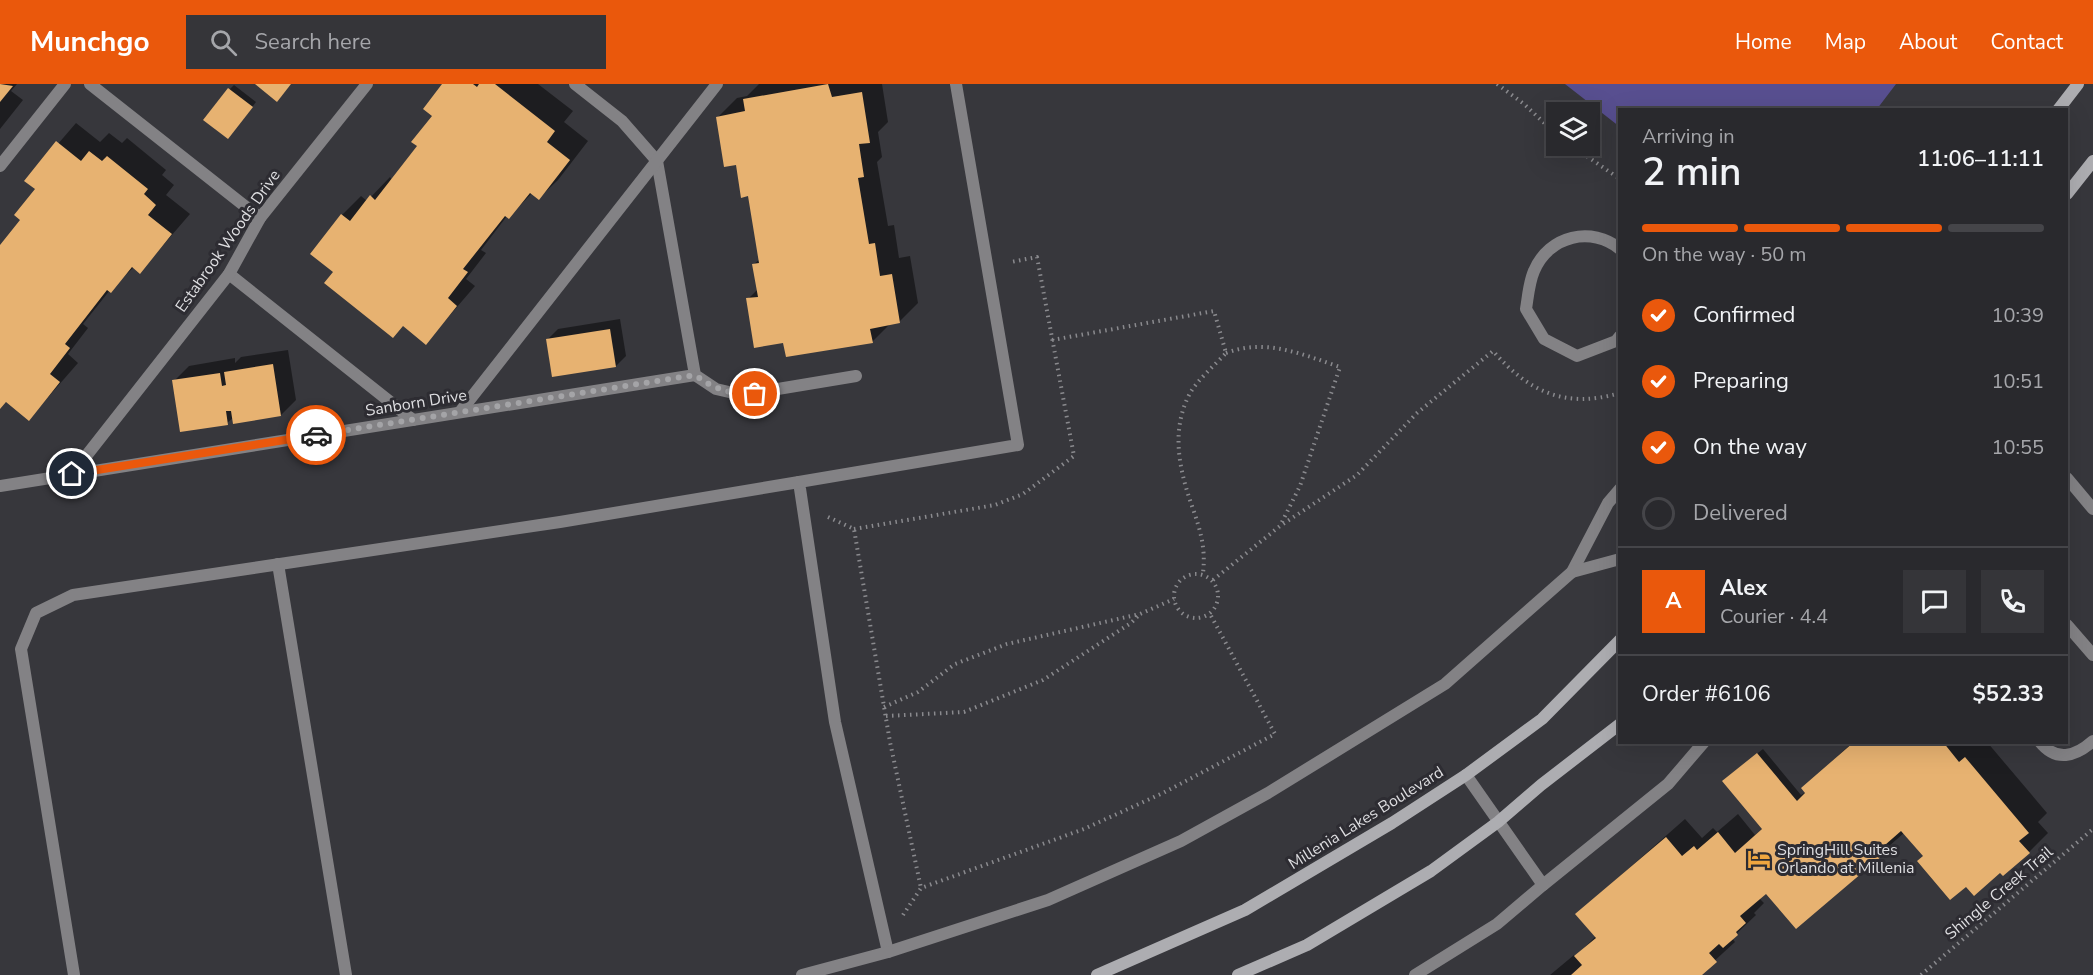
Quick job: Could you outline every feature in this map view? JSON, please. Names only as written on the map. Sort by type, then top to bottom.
[{"type":"street","points":[[2060,108],[2078,84]]},
{"type":"street","points":[[2068,193],[2093,161]]},
{"type":"street","name":"Millenia Lakes Boulevard","points":[[1097,975],[1245,910],[1392,823],[1466,775],[1542,719],[1618,642]]},
{"type":"street","points":[[1238,975],[1326,934],[1431,871],[1498,822],[1541,785],[1618,726]]},
{"type":"lane","points":[[0,166],[65,84]]},
{"type":"lane","points":[[90,84],[260,218]]},
{"type":"lane","name":"Estabrook Woods Drive","points":[[72,474],[229,274],[260,218],[367,84]]},
{"type":"lane","points":[[575,84],[622,121],[657,160],[695,375],[716,389],[742,395],[855,376]]},
{"type":"lane","points":[[460,412],[717,84]]},
{"type":"lane","points":[[74,975],[21,649],[36,613],[73,595],[560,522],[1018,445],[956,84]]},
{"type":"lane","points":[[1618,247],[1607,239],[1578,234],[1552,247],[1534,270],[1526,309],[1544,339],[1577,356],[1618,338]]},
{"type":"lane","points":[[229,274],[413,420]]},
{"type":"lane","name":"Sanborn Drive","points":[[0,486],[695,375]]},
{"type":"lane","points":[[2068,479],[2093,509]]},
{"type":"lane","points":[[799,482],[835,722],[886,946]]},
{"type":"lane","points":[[802,975],[886,946],[1048,900],[1181,841],[1258,799],[1445,684],[1572,572],[1608,503],[1618,491]]},
{"type":"lane","points":[[1572,572],[1618,560]]},
{"type":"lane","points":[[278,564],[346,975]]},
{"type":"lane","points":[[2068,626],[2093,655]]},
{"type":"lane","points":[[2042,744],[2052,755],[2063,756],[2074,754],[2093,741]]},
{"type":"lane","points":[[1415,975],[1497,924],[1668,784],[1702,744]]},
{"type":"lane","points":[[1466,775],[1543,885]]},
{"type":"path","points":[[1497,84],[1524,104],[1546,125]]},
{"type":"path","points":[[1587,156],[1618,177]]},
{"type":"path","points":[[1052,340],[1214,311],[1226,353]]},
{"type":"path","points":[[1203,573],[1205,555],[1202,537],[1183,481],[1177,429],[1190,393],[1226,353],[1249,345],[1279,346],[1340,367],[1300,486],[1280,526]]},
{"type":"path","points":[[1213,580],[1280,526],[1357,475],[1417,413],[1492,351],[1514,375],[1536,389],[1568,400],[1605,398],[1618,394]]},
{"type":"path","points":[[803,507],[854,529],[884,707],[921,888]]},
{"type":"path","points":[[884,707],[918,692],[955,664],[1007,644],[1140,614],[1174,599],[1182,580],[1191,575],[1203,573],[1213,580],[1218,590],[1218,601],[1205,616],[1193,618],[1184,615],[1174,599]]},
{"type":"path","points":[[886,946],[921,888],[1084,829],[1163,793],[1275,734],[1209,612]]},
{"type":"path","points":[[886,716],[964,712],[1042,680],[1131,623],[1140,614]]},
{"type":"path","name":"Shingle Creek Trail","points":[[1921,975],[2093,829]]},
{"type":"shaded area","points":[[1565,84],[1896,84],[1878,108],[1618,108],[1618,125],[1600,111],[1600,102],[1588,102]]},
{"type":"building","points":[[0,84],[13,86],[0,102]]},
{"type":"building","points":[[255,84],[291,84],[277,102]]},
{"type":"building","points":[[442,84],[473,84],[477,87],[479,84],[495,84],[555,131],[547,142],[570,160],[539,200],[530,193],[509,219],[505,216],[463,269],[468,272],[448,298],[457,306],[426,345],[403,326],[393,338],[324,283],[333,272],[310,254],[341,214],[350,221],[370,195],[375,200],[417,146],[411,142],[432,116],[423,109]]},
{"type":"building","points":[[828,84],[832,97],[862,92],[870,143],[859,144],[864,177],[858,178],[869,244],[875,243],[880,276],[892,274],[900,323],[870,329],[873,343],[786,357],[783,343],[754,348],[746,298],[758,297],[752,264],[759,263],[748,196],[741,198],[736,165],[724,167],[716,117],[745,111],[743,99]]},
{"type":"building","points":[[228,88],[253,107],[228,139],[203,120]]},
{"type":"building","points":[[56,141],[81,161],[89,151],[102,161],[107,156],[148,189],[144,194],[156,205],[148,215],[172,234],[140,274],[132,267],[111,293],[107,290],[65,344],[70,348],[50,374],[60,382],[29,421],[6,402],[0,409],[0,245],[20,220],[14,215],[35,189],[24,181]]},
{"type":"building","points":[[610,329],[616,367],[552,377],[546,339]]},
{"type":"building","points":[[273,364],[281,416],[233,424],[231,411],[226,411],[228,425],[180,432],[172,380],[220,373],[222,386],[226,385],[224,372]]},
{"type":"building","name":"SpringHill Suites Orlando at Millenia","points":[[1852,744],[1945,744],[1959,762],[1965,757],[2029,833],[2019,841],[2030,853],[2003,876],[2000,873],[1974,896],[1966,887],[1950,900],[1917,861],[1923,856],[1901,831],[1885,845],[1889,850],[1796,929],[1766,894],[1740,916],[1746,923],[1736,932],[1738,935],[1723,948],[1719,944],[1709,953],[1717,962],[1702,975],[1571,975],[1582,965],[1574,956],[1596,938],[1575,914],[1666,837],[1682,856],[1694,846],[1697,850],[1718,832],[1735,853],[1762,829],[1722,781],[1757,753],[1797,801],[1805,793],[1801,788]]},
{"type":"way so far","points":[[316,435],[695,375],[716,389],[742,395],[755,394]]},
{"type":"place","name":"SpringHill Suites Orlando at Millenia","points":[[1759,859]]},
{"type":"route","points":[[72,474],[316,435]]}]
